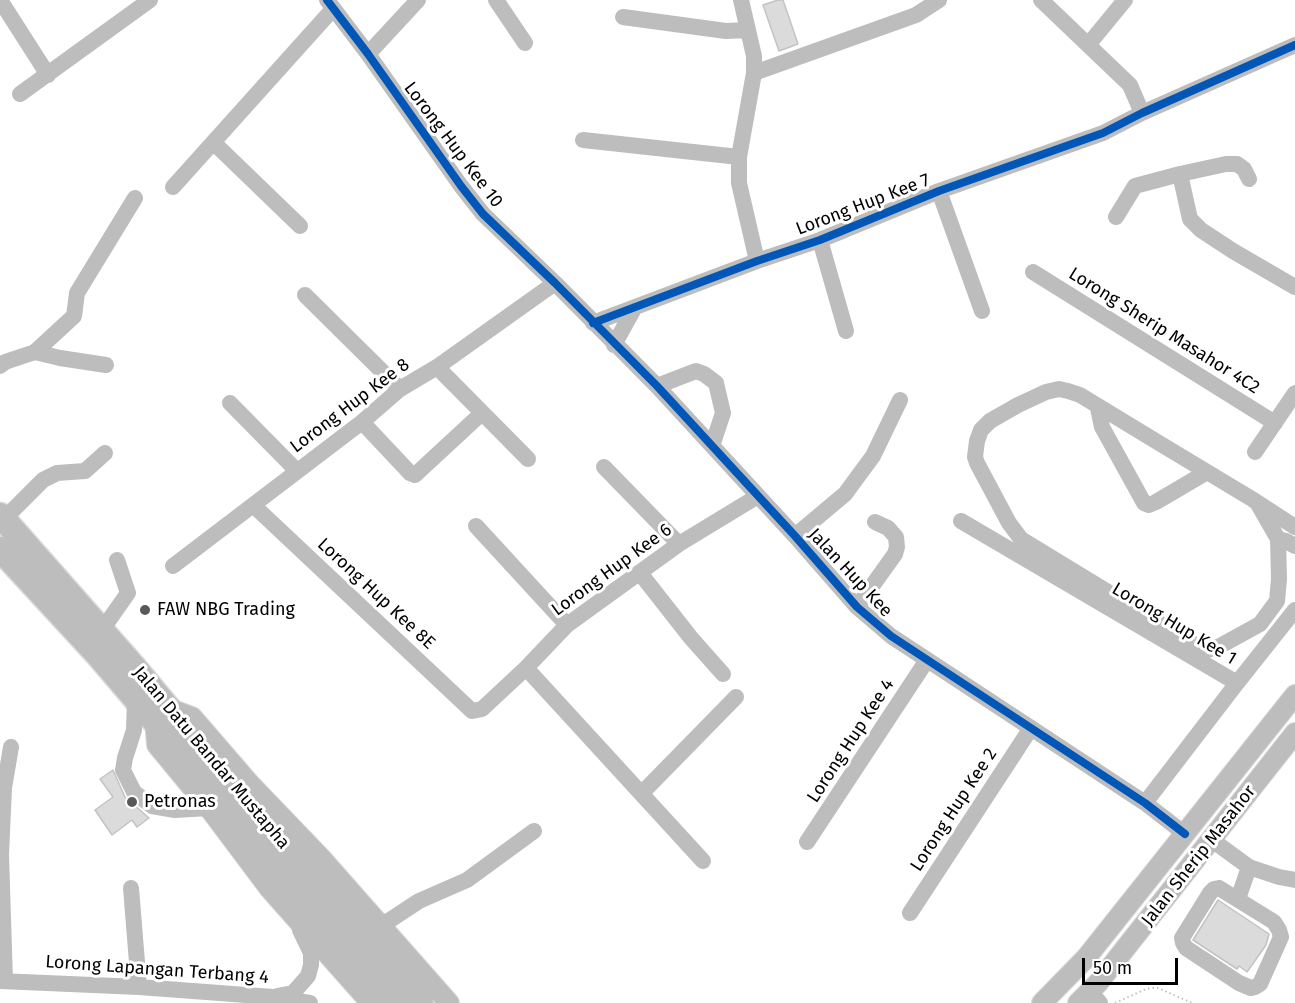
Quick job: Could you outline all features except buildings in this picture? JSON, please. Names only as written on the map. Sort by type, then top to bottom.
[{"type":"highway","name":"Jalan Datu Bandar Mustapha","points":[[2,517],[102,630],[161,715],[395,1003]]},
{"type":"highway","name":"Jalan Datu Bandar Mustapha","points":[[0,549],[90,646],[135,699],[161,715],[421,1003]]},
{"type":"main road","name":"Jalan Sherip Masahor","points":[[1042,1003],[1086,958],[1295,695]]},
{"type":"main road","points":[[371,1003],[292,914],[157,745],[161,715],[192,717],[249,783],[307,842],[449,1003]]},
{"type":"main road","name":"Jalan Sherip Masahor","points":[[1089,999],[1295,733]]},
{"type":"street","points":[[0,0],[48,75]]},
{"type":"street","points":[[20,94],[150,0]]},
{"type":"street","points":[[368,54],[418,0]]},
{"type":"street","points":[[496,0],[525,43]]},
{"type":"street","points":[[741,0],[753,56],[754,73],[739,157],[739,183],[757,261]]},
{"type":"street","points":[[754,73],[916,15],[939,0]]},
{"type":"street","points":[[1041,0],[1130,85],[1142,113]]},
{"type":"street","points":[[1088,45],[1125,0]]},
{"type":"street","points":[[173,187],[330,5]]},
{"type":"street","name":"Lorong Hup Kee 10","points":[[330,5],[483,214],[593,323]]},
{"type":"street","points":[[623,17],[726,31],[747,30]]},
{"type":"street","name":"Lorong Hup Kee 7","points":[[593,323],[757,261],[820,240],[939,191],[1103,133],[1142,113],[1295,45]]},
{"type":"street","points":[[583,140],[739,157]]},
{"type":"street","points":[[214,142],[300,226]]},
{"type":"street","points":[[1116,217],[1135,186],[1226,164],[1237,164],[1244,169],[1249,179]]},
{"type":"street","points":[[1180,174],[1190,219],[1200,230],[1295,287]]},
{"type":"street","points":[[939,191],[982,311]]},
{"type":"street","points":[[0,366],[5,362],[35,352],[74,316],[77,293],[135,198]]},
{"type":"street","points":[[820,240],[846,331]]},
{"type":"street","name":"Lorong Sherip Masahor 4C2","points":[[1033,272],[1275,423]]},
{"type":"street","name":"Lorong Hup Kee 8","points":[[173,566],[362,422],[400,389],[436,367],[555,283]]},
{"type":"street","points":[[305,295],[400,389]]},
{"type":"street","points":[[614,345],[635,307]]},
{"type":"street","name":"Jalan Hup Kee","points":[[593,323],[657,386],[857,607],[891,636],[1145,803],[1185,834]]},
{"type":"street","points":[[35,352],[106,364]]},
{"type":"street","points":[[436,367],[528,459]]},
{"type":"street","points":[[657,386],[696,371],[716,383],[723,413],[712,446]]},
{"type":"street","points":[[1258,504],[1278,539],[1277,601],[1260,624],[1208,650],[1196,645],[1021,539],[1005,516],[977,463],[975,457],[977,441],[981,430],[990,421],[1046,392],[1059,389],[1080,395],[1098,408],[1207,472],[1295,527]]},
{"type":"street","points":[[1255,452],[1295,393]]},
{"type":"street","points":[[795,536],[844,494],[873,456],[900,400]]},
{"type":"street","points":[[230,403],[297,471]]},
{"type":"street","points":[[1098,408],[1102,427],[1144,503],[1156,502],[1207,472]]},
{"type":"street","points":[[362,422],[410,473],[415,475],[482,413]]},
{"type":"street","points":[[2,517],[43,480],[57,473],[85,471],[105,453]]},
{"type":"street","points":[[604,467],[679,544]]},
{"type":"street","name":"Lorong Hup Kee 6","points":[[472,711],[482,709],[567,625],[679,544],[758,496]]},
{"type":"street","name":"Lorong Hup Kee 8E","points":[[253,505],[472,711]]},
{"type":"street","name":"Lorong Hup Kee 1","points":[[961,521],[1237,684],[1145,803]]},
{"type":"street","points":[[857,607],[895,554],[897,547],[896,537],[888,528],[875,522]]},
{"type":"street","points":[[476,526],[567,625]]},
{"type":"street","points":[[1278,539],[1295,546]]},
{"type":"street","points":[[102,630],[128,593],[117,560]]},
{"type":"street","points":[[640,573],[691,638],[723,674]]},
{"type":"street","points":[[1237,684],[1295,610]]},
{"type":"street","name":"Lorong Hup Kee 4","points":[[807,842],[927,660]]},
{"type":"street","points":[[526,668],[703,861]]},
{"type":"street","points":[[642,794],[736,697]]},
{"type":"street","points":[[135,699],[134,730],[123,770],[134,792],[152,806],[175,810],[209,808]]},
{"type":"street","name":"Lorong Hup Kee 2","points":[[910,913],[1031,728]]},
{"type":"street","points":[[3,981],[2,788],[11,747]]},
{"type":"street","points":[[381,926],[419,901],[467,880],[534,831]]},
{"type":"street","points":[[1212,840],[1250,867],[1295,880]]},
{"type":"street","points":[[1238,899],[1250,867]]},
{"type":"street","points":[[131,888],[139,987]]},
{"type":"street","points":[[1219,888],[1238,899],[1274,922],[1281,937],[1260,984],[1251,988],[1230,978],[1186,948],[1182,938],[1214,889],[1219,888]]},
{"type":"street","points":[[273,997],[293,993],[308,976],[311,965],[311,953],[307,941],[292,914]]},
{"type":"street","name":"Lorong Lapangan Terbang 4","points":[[3,981],[139,987],[184,997],[273,997],[310,1003]]},
{"type":"path","points":[[1115,1003],[1152,988],[1158,988],[1192,1003]]},
{"type":"cycle path","points":[[327,0],[483,214],[657,386],[857,607],[891,636],[1145,803],[1185,834]]},
{"type":"cycle path","points":[[593,323],[757,261],[820,240],[939,191],[1103,133],[1142,113],[1295,45]]},
{"type":"place","name":"FAW NBG Trading","points":[[145,610]]},
{"type":"place","name":"Petronas","points":[[132,802]]}]
